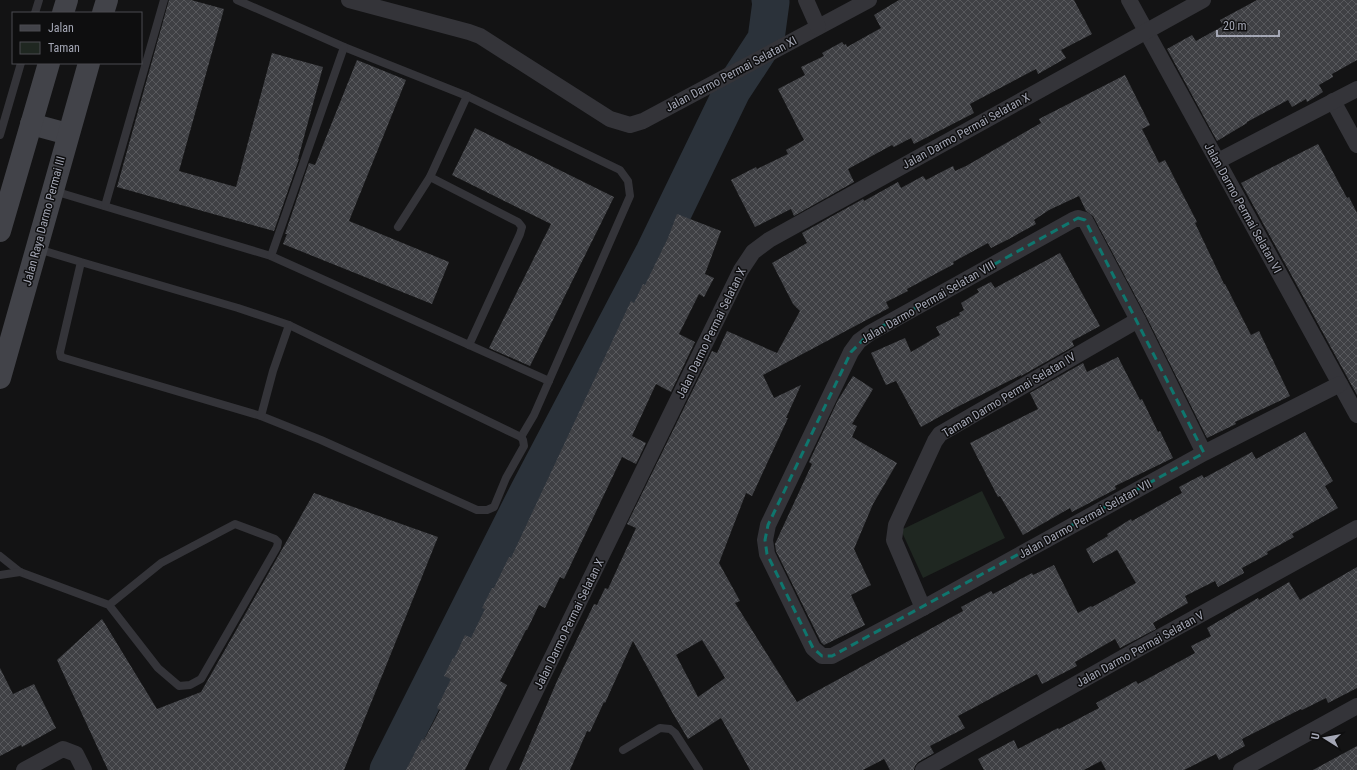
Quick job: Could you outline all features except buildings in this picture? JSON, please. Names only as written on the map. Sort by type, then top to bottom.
[{"type":"main road","points":[[63,12],[67,0]]},
{"type":"main road","points":[[103,12],[107,0]]},
{"type":"main road","points":[[0,232],[3,207],[31,124],[49,64]]},
{"type":"main road","name":"Jalan Raya Darmo Permai III","points":[[0,378],[10,332],[37,249],[52,190],[89,64]]},
{"type":"main road","points":[[31,124],[68,134]]},
{"type":"street","name":"Jalan Darmo Permai Selatan XI","points":[[349,0],[480,36],[610,119],[630,125],[643,121],[869,0]]},
{"type":"street","points":[[806,0],[818,27]]},
{"type":"street","name":"Jalan Darmo Permai Selatan VI","points":[[1129,0],[1357,415]]},
{"type":"street","name":"Jalan Darmo Permai Selatan X","points":[[497,770],[741,270],[754,252],[776,236],[1203,0]]},
{"type":"street","points":[[1218,161],[1357,89]]},
{"type":"street","points":[[1333,101],[1357,145]]},
{"type":"street","name":"Jalan Darmo Permai Selatan VIII","points":[[832,656],[822,656],[813,648],[767,554],[765,540],[768,526],[851,352],[859,341],[870,333],[1066,223],[1078,218],[1085,220],[1138,320],[1204,453]]},
{"type":"street","name":"Taman Darmo Permai Selatan IV","points":[[923,608],[894,540],[894,532],[896,524],[935,441],[940,434],[1138,320]]},
{"type":"street","name":"Jalan Darmo Permai Selatan VII","points":[[832,656],[923,608],[1204,453],[1340,384]]},
{"type":"street","name":"Jalan Darmo Permai Selatan V","points":[[923,770],[1137,649],[1357,528]]},
{"type":"street","points":[[1241,770],[1357,706]]},
{"type":"street","points":[[24,770],[63,749],[76,754],[84,770]]},
{"type":"lane","points":[[35,12],[39,0]]},
{"type":"lane","points":[[105,206],[164,0]]},
{"type":"lane","points":[[236,0],[344,47],[467,96],[620,170],[628,181],[630,196],[534,415],[521,437]]},
{"type":"lane","points":[[271,256],[344,47]]},
{"type":"lane","points":[[0,135],[21,64]]},
{"type":"lane","points":[[398,227],[430,177],[467,96]]},
{"type":"lane","points":[[430,177],[518,222],[522,227],[469,345]]},
{"type":"lane","points":[[52,190],[271,256],[549,381]]},
{"type":"lane","points":[[37,249],[238,308],[289,325],[521,437],[524,440],[524,446],[506,478],[494,507],[487,510],[477,510],[321,440],[261,416],[61,357],[60,352],[81,262]]},
{"type":"lane","points":[[261,416],[273,370],[289,325]]},
{"type":"lane","points":[[0,556],[20,572],[109,605],[158,668],[179,686],[190,685],[201,679],[277,547],[278,542],[275,539],[236,524],[161,563],[109,605]]},
{"type":"lane","points":[[0,575],[20,572]]},
{"type":"lane","points":[[623,750],[660,728],[670,729],[675,733],[699,770]]},
{"type":"highlighted area","points":[[1078,218],[1085,220],[1204,453],[832,656],[822,656],[813,648],[767,554],[765,540],[768,525],[851,352],[870,333]]},
{"type":"green space","points":[[982,491],[1005,538],[923,578],[901,530]]},
{"type":"waterway","points":[[388,770],[529,490],[654,252],[732,91],[766,39],[770,0]]}]
